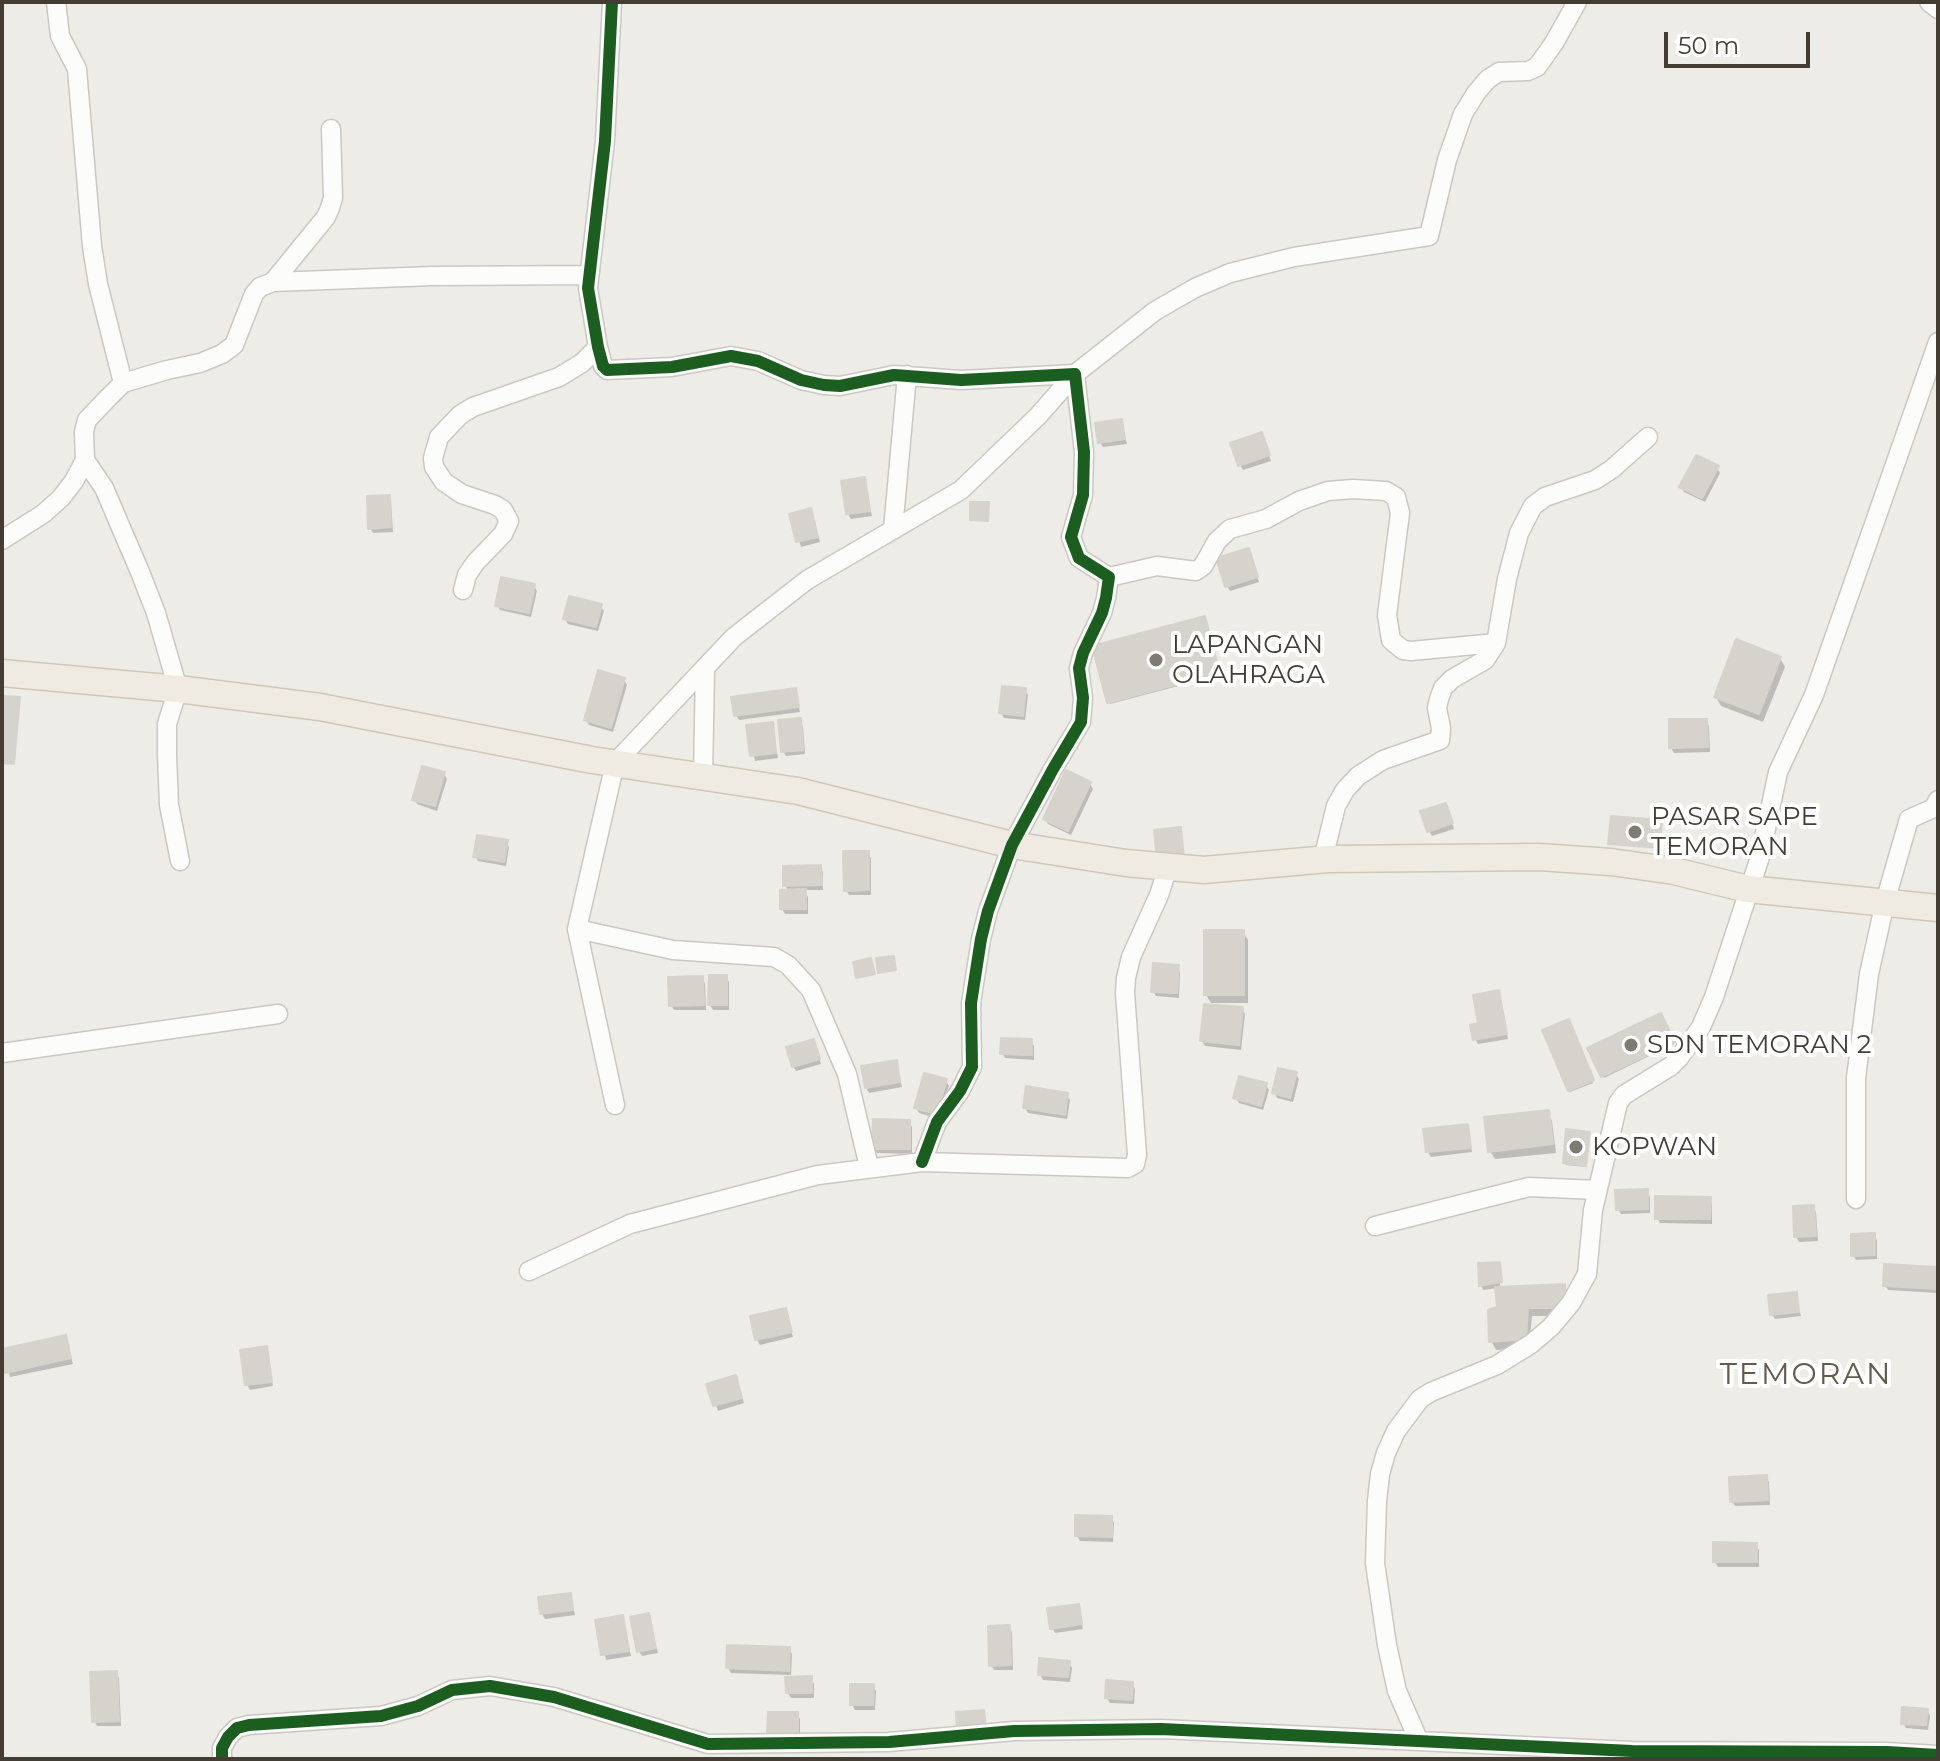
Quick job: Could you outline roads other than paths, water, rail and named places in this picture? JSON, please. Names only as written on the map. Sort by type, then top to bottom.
[{"type":"main road","points":[[2,673],[178,689],[320,707],[615,763],[798,791],[1012,845],[1168,867],[1204,870],[1323,859],[1553,858],[1674,871],[1748,889],[1938,908]]},
{"type":"street","points":[[55,2],[60,36],[77,69],[94,259],[123,383]]},
{"type":"street","points":[[612,2],[606,127],[589,275],[591,315],[603,366],[613,371],[672,367],[731,356],[758,361],[801,380],[840,386],[879,376],[974,380],[1075,374]]},
{"type":"street","points":[[615,1105],[577,929],[615,763],[734,637],[807,580],[961,490],[1038,416],[1075,374],[1155,311],[1195,288],[1230,273],[1294,257],[1429,236],[1447,160],[1463,114],[1476,93],[1499,72],[1528,71],[1537,67],[1577,2]]},
{"type":"street","points":[[1929,2],[1938,9]]},
{"type":"street","points":[[273,282],[330,208],[333,198],[331,129]]},
{"type":"street","points":[[2,540],[43,514],[61,498],[85,460],[87,420],[123,383],[200,363],[222,354],[234,345],[254,294],[260,287],[273,282],[433,276],[589,275]]},
{"type":"street","points":[[1418,1739],[1395,1682],[1375,1563],[1377,1501],[1386,1453],[1396,1431],[1420,1399],[1513,1356],[1551,1327],[1571,1303],[1587,1274],[1597,1190],[1618,1103],[1624,1095],[1671,1066],[1701,1027],[1728,959],[1760,857],[1778,772],[1814,695],[1938,342]]},
{"type":"street","points":[[463,590],[467,575],[475,563],[503,534],[509,521],[503,510],[495,505],[462,494],[444,482],[434,467],[435,446],[439,437],[460,415],[473,407],[559,377],[582,363],[598,347]]},
{"type":"street","points":[[1075,374],[1084,467],[1081,508],[1071,537],[1079,558],[1109,577],[1157,566],[1196,571],[1203,566],[1217,541],[1230,529],[1266,519],[1299,501],[1328,491],[1386,491],[1396,497],[1400,513],[1387,615],[1391,640],[1403,650],[1411,651],[1496,643]]},
{"type":"street","points":[[893,530],[907,375]]},
{"type":"street","points":[[1323,859],[1336,806],[1358,776],[1383,760],[1440,740],[1437,708],[1443,688],[1461,673],[1485,660],[1496,643],[1519,533],[1533,506],[1545,497],[1604,475],[1648,437]]},
{"type":"street","points":[[85,460],[104,488],[140,572],[178,689],[167,724],[167,755],[169,805],[180,861]]},
{"type":"street","points":[[922,1162],[937,1122],[960,1091],[972,1067],[971,1003],[981,939],[1012,845],[1081,722],[1083,698],[1079,668],[1102,613],[1109,577]]},
{"type":"street","points":[[703,777],[705,669]]},
{"type":"street","points":[[1856,1199],[1856,1078],[1869,974],[1885,902],[1909,819],[1934,808],[1938,800]]},
{"type":"street","points":[[529,1271],[630,1224],[818,1175],[922,1162],[1128,1168],[1135,1164],[1137,1155],[1126,978],[1131,957],[1148,922],[1168,867]]},
{"type":"street","points":[[577,929],[673,950],[774,957],[788,965],[811,990],[847,1074],[869,1167]]},
{"type":"street","points":[[2,1053],[278,1014]]},
{"type":"street","points":[[1375,1226],[1529,1187],[1597,1190]]},
{"type":"street","points":[[222,1759],[222,1748],[237,1728],[381,1716],[418,1706],[452,1690],[490,1686],[554,1697],[708,1744],[889,1742],[1014,1731],[1161,1729],[1618,1751],[1938,1755]]},
{"type":"place","name":"LAPANGAN OLAHRAGA","points":[[1156,660]]},
{"type":"place","name":"PASAR SAPE TEMORAN","points":[[1635,832]]},
{"type":"place","name":"SDN TEMORAN 2","points":[[1631,1045]]},
{"type":"place","name":"KOPWAN","points":[[1576,1147]]},
{"type":"district","name":"TEMORAN","points":[[1806,1375]]}]
